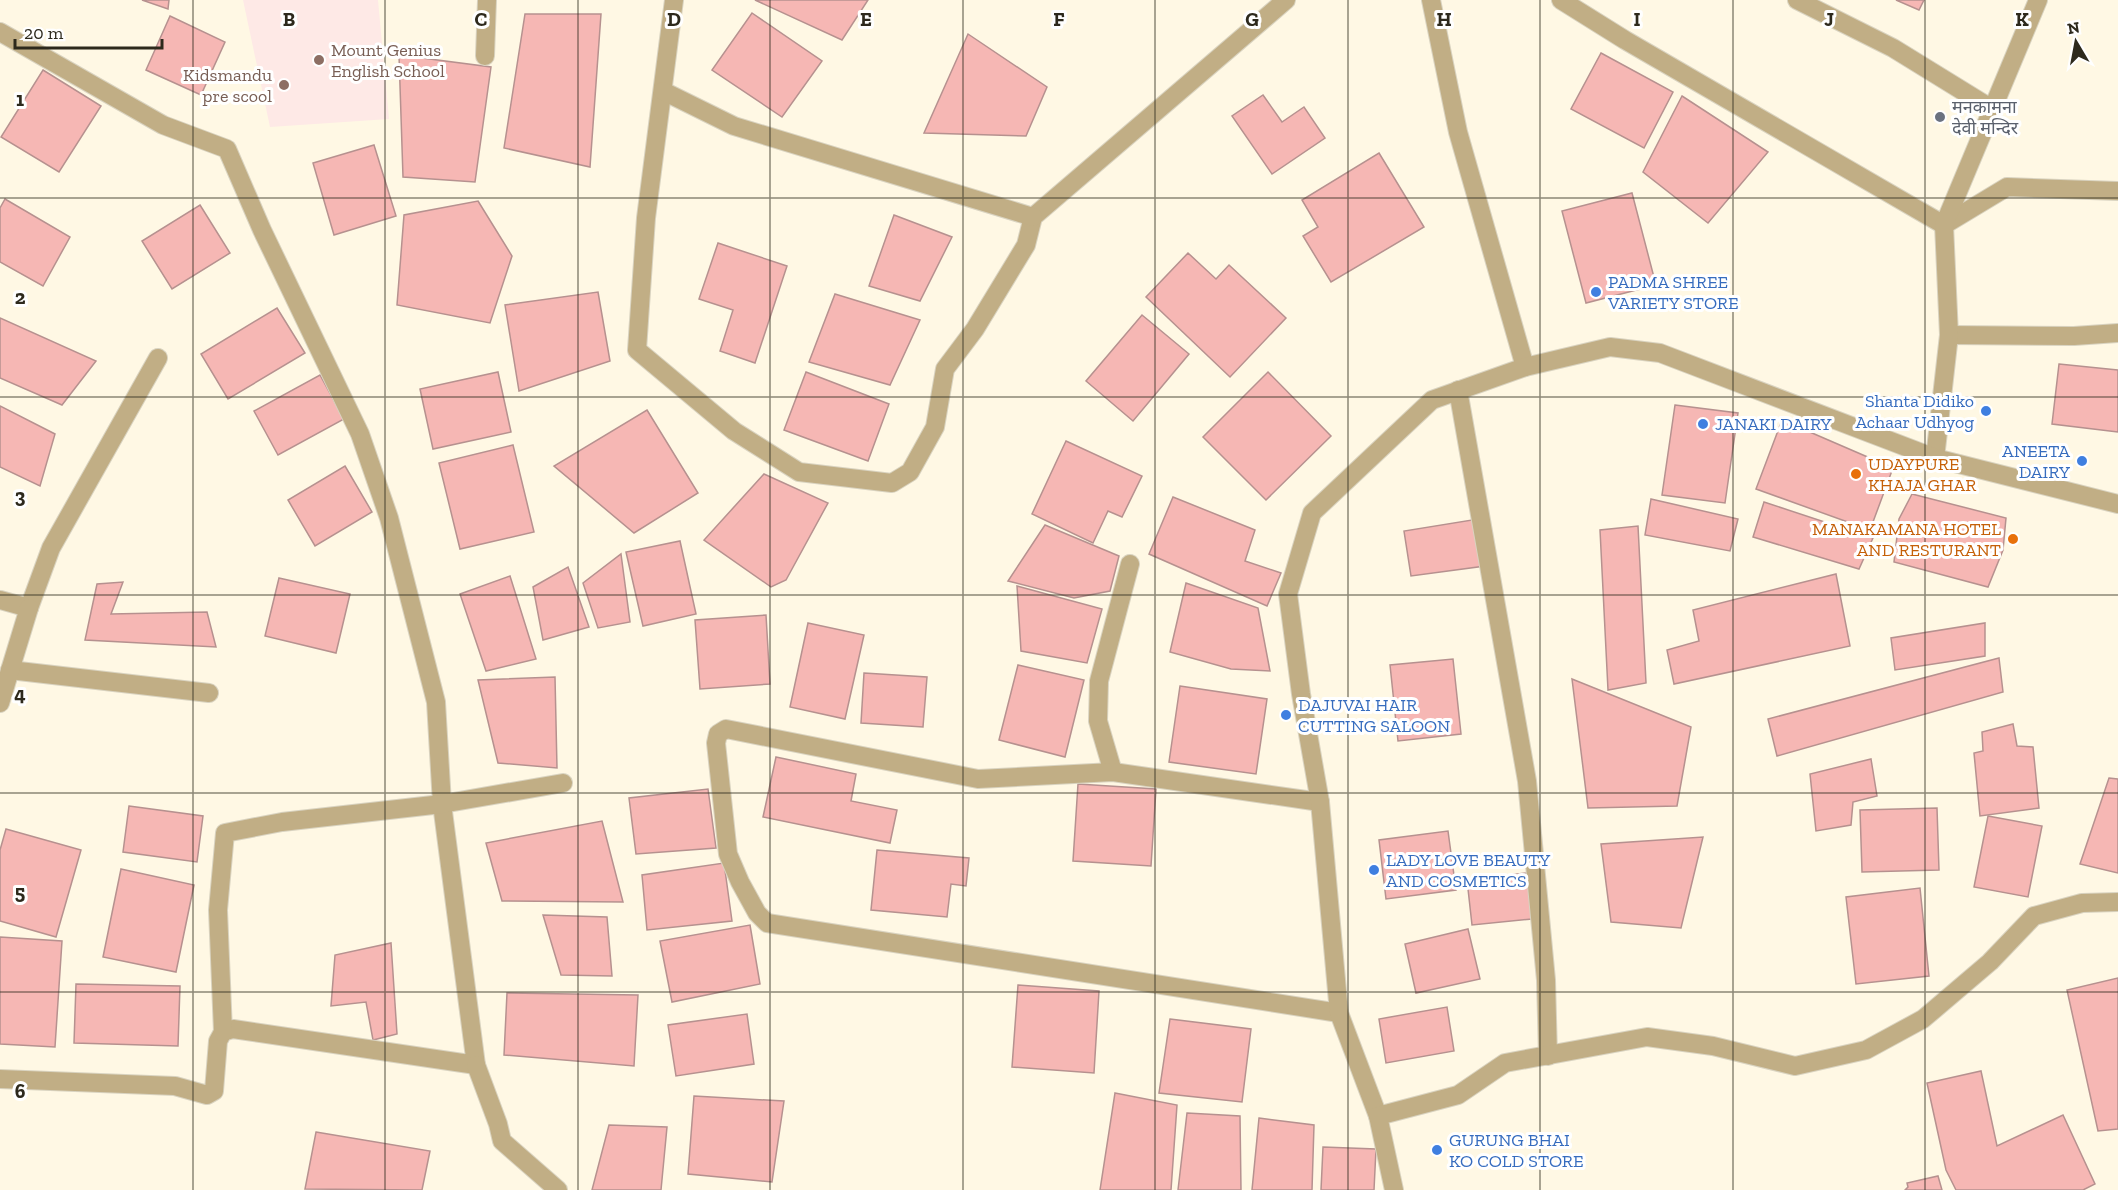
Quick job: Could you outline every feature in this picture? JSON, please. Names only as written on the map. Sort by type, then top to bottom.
[{"type":"street","points":[[485,56],[487,0]]},
{"type":"street","points":[[674,0],[646,218],[637,350],[734,431],[800,472],[892,483],[910,472],[935,427],[945,369],[975,329],[1026,245],[1033,217],[1286,0]]},
{"type":"street","points":[[1431,0],[1458,132],[1525,367]]},
{"type":"street","points":[[1561,0],[1635,46],[1944,225]]},
{"type":"street","points":[[1797,0],[1893,48],[1992,109]]},
{"type":"street","points":[[1935,458],[1948,335],[1944,225],[2038,0]]},
{"type":"street","points":[[0,32],[163,125],[226,149],[262,230],[360,434],[389,518],[436,702],[442,804],[476,1065],[502,1141],[558,1190]]},
{"type":"street","points":[[663,91],[734,126],[1033,217]]},
{"type":"street","points":[[1944,225],[2007,187],[2118,191]]},
{"type":"street","points":[[1948,335],[2074,336],[2118,333]]},
{"type":"street","points":[[1394,1190],[1378,1116],[1339,1013],[1320,802],[1301,694],[1288,594],[1312,513],[1432,400],[1525,367],[1610,347],[1660,353],[1935,458],[2118,504]]},
{"type":"street","points":[[0,703],[29,608],[51,548],[158,358]]},
{"type":"street","points":[[1458,390],[1527,781],[1546,980],[1548,1056]]},
{"type":"street","points":[[1113,772],[1098,721],[1100,681],[1130,564]]},
{"type":"street","points":[[0,600],[29,608]]},
{"type":"street","points":[[10,670],[209,693]]},
{"type":"street","points":[[1320,802],[1113,772],[978,779],[726,729],[718,734],[716,743],[728,854],[757,913],[766,922],[1339,1013]]},
{"type":"street","points":[[0,1078],[175,1086],[207,1095],[214,1092],[218,1041],[223,1032],[218,910],[225,833],[282,822],[442,804],[563,783]]},
{"type":"street","points":[[1378,1116],[1458,1095],[1505,1063],[1647,1037],[1713,1047],[1795,1066],[1866,1050],[1923,1019],[1990,962],[2034,916],[2082,903],[2118,902]]},
{"type":"street","points":[[223,1032],[233,1029],[476,1065]]},
{"type":"shaded area","name":"Mount Genius English School","points":[[243,0],[378,0],[389,119],[270,127]]},
{"type":"building","points":[[142,0],[169,0],[168,9]]},
{"type":"building","points":[[755,0],[868,0],[842,40]]},
{"type":"building","points":[[1896,0],[1924,0],[1919,10]]},
{"type":"building","points":[[752,13],[822,61],[782,117],[712,70]]},
{"type":"building","points":[[525,14],[601,14],[590,167],[504,148]]},
{"type":"building","points":[[170,16],[225,42],[201,95],[146,70]]},
{"type":"building","points":[[968,34],[1047,87],[1026,136],[924,133]]},
{"type":"building","points":[[1601,53],[1673,92],[1644,148],[1571,109]]},
{"type":"building","points":[[399,55],[491,67],[475,182],[403,177]]},
{"type":"building","points":[[43,70],[101,106],[59,172],[1,137]]},
{"type":"building","points":[[1263,95],[1282,122],[1304,107],[1325,138],[1272,174],[1232,116]]},
{"type":"building","points":[[1682,96],[1768,152],[1708,223],[1643,172]]},
{"type":"building","points":[[374,145],[396,216],[334,235],[313,163]]},
{"type":"building","points":[[1379,153],[1424,227],[1331,282],[1303,236],[1318,227],[1302,200]]},
{"type":"building","points":[[1632,193],[1656,285],[1586,303],[1562,211]]},
{"type":"building","points":[[5,199],[70,237],[43,286],[0,262],[0,208]]},
{"type":"building","points":[[478,201],[512,256],[490,323],[397,305],[404,215]]},
{"type":"building","points":[[200,205],[230,253],[172,289],[142,241]]},
{"type":"building","points":[[894,215],[952,237],[920,301],[869,286]]},
{"type":"building","points":[[718,243],[787,266],[755,363],[720,351],[733,310],[699,299]]},
{"type":"building","points":[[1188,253],[1216,279],[1229,265],[1286,318],[1230,377],[1146,297]]},
{"type":"building","points":[[598,292],[610,361],[519,391],[505,305]]},
{"type":"building","points":[[835,294],[920,320],[890,385],[809,362]]},
{"type":"building","points":[[277,308],[305,353],[228,399],[201,354]]},
{"type":"building","points":[[1142,315],[1189,354],[1133,421],[1086,381]]},
{"type":"building","points":[[0,318],[96,361],[62,405],[0,378]]},
{"type":"building","points":[[2059,364],[2118,370],[2118,432],[2052,424]]},
{"type":"building","points":[[498,372],[511,432],[433,449],[420,389]]},
{"type":"building","points":[[806,372],[889,404],[868,461],[784,430]]},
{"type":"building","points":[[1268,372],[1331,436],[1266,500],[1203,437]]},
{"type":"building","points":[[320,375],[344,419],[278,455],[254,411]]},
{"type":"building","points":[[1675,405],[1738,413],[1725,503],[1662,495]]},
{"type":"building","points":[[0,406],[55,434],[40,486],[0,467]]},
{"type":"building","points":[[647,410],[698,493],[634,533],[554,466]]},
{"type":"building","points":[[1782,420],[1893,468],[1870,530],[1756,489]]},
{"type":"building","points":[[1066,441],[1142,476],[1122,517],[1108,511],[1093,543],[1032,514]]},
{"type":"building","points":[[513,445],[534,532],[460,549],[439,463]]},
{"type":"building","points":[[345,466],[372,512],[315,546],[288,500]]},
{"type":"building","points":[[764,474],[828,503],[786,580],[771,587],[704,540]]},
{"type":"building","points":[[1912,494],[2006,518],[2003,550],[1988,587],[1894,562],[1899,519]]},
{"type":"building","points":[[1173,497],[1255,530],[1245,561],[1281,573],[1267,606],[1149,554]]},
{"type":"building","points":[[1651,499],[1738,519],[1730,551],[1645,535]]},
{"type":"building","points":[[1764,502],[1873,538],[1859,569],[1753,537]]},
{"type":"building","points":[[1478,519],[1485,566],[1411,576],[1404,531]]},
{"type":"building","points":[[1045,525],[1119,556],[1110,591],[1074,598],[1008,581]]},
{"type":"building","points":[[1638,526],[1646,683],[1608,690],[1600,530]]},
{"type":"building","points":[[680,541],[696,614],[643,626],[626,552]]},
{"type":"building","points":[[621,554],[630,622],[598,628],[583,583]]},
{"type":"building","points":[[568,567],[589,627],[543,640],[533,587]]},
{"type":"building","points":[[1836,574],[1850,646],[1674,684],[1667,650],[1699,641],[1693,610]]},
{"type":"building","points":[[510,576],[536,659],[486,671],[460,594]]},
{"type":"building","points":[[279,578],[350,594],[336,653],[265,636]]},
{"type":"building","points":[[123,582],[111,614],[207,612],[216,647],[85,640],[97,584]]},
{"type":"building","points":[[1186,583],[1258,608],[1270,671],[1231,669],[1170,652]]},
{"type":"building","points":[[1017,586],[1102,609],[1087,663],[1021,651]]},
{"type":"building","points":[[766,615],[770,684],[700,689],[695,620]]},
{"type":"building","points":[[808,623],[864,635],[845,719],[790,707]]},
{"type":"building","points":[[1985,623],[1985,656],[1895,670],[1891,638]]},
{"type":"building","points":[[1999,658],[2003,692],[1777,756],[1768,719]]},
{"type":"building","points":[[1453,659],[1461,734],[1398,741],[1390,665]]},
{"type":"building","points":[[1018,665],[1084,680],[1065,757],[999,740]]},
{"type":"building","points":[[864,673],[927,677],[923,727],[861,723]]},
{"type":"building","points":[[555,677],[557,768],[498,763],[478,680]]},
{"type":"building","points":[[1572,679],[1691,727],[1677,806],[1588,808]]},
{"type":"building","points":[[1180,686],[1267,699],[1256,774],[1169,762]]},
{"type":"building","points":[[2013,724],[2017,746],[2033,747],[2039,808],[1980,816],[1974,753],[1983,751],[1982,732]]},
{"type":"building","points":[[776,757],[856,774],[851,801],[897,810],[890,843],[763,817]]},
{"type":"building","points":[[1871,759],[1877,796],[1853,802],[1851,825],[1816,831],[1810,774]]},
{"type":"building","points":[[2109,778],[2118,779],[2118,873],[2080,864]]},
{"type":"building","points":[[1078,784],[1156,789],[1151,866],[1073,861]]},
{"type":"building","points":[[708,789],[716,848],[636,854],[629,798]]},
{"type":"building","points":[[129,806],[203,816],[197,862],[123,852]]},
{"type":"building","points":[[1937,808],[1939,870],[1862,872],[1860,810]]},
{"type":"building","points":[[1988,816],[2042,826],[2028,897],[1974,887]]},
{"type":"building","points":[[602,821],[623,902],[502,901],[486,843]]},
{"type":"building","points":[[6,829],[81,850],[56,937],[0,921],[0,850]]},
{"type":"building","points":[[1448,831],[1456,890],[1386,899],[1379,840]]},
{"type":"building","points":[[1703,837],[1681,928],[1611,922],[1601,844]]},
{"type":"building","points":[[877,850],[969,858],[966,886],[951,884],[947,917],[871,910]]},
{"type":"building","points":[[724,863],[732,921],[647,930],[642,875]]},
{"type":"building","points":[[121,869],[194,885],[176,972],[103,957]]},
{"type":"building","points":[[1527,873],[1532,919],[1472,925],[1467,880]]},
{"type":"building","points":[[1920,888],[1929,976],[1856,984],[1846,897]]},
{"type":"building","points":[[543,915],[607,917],[612,976],[561,975]]},
{"type":"building","points":[[750,925],[760,984],[672,1002],[660,941]]},
{"type":"building","points":[[1468,929],[1480,979],[1416,993],[1405,944]]},
{"type":"building","points":[[0,937],[62,941],[55,1047],[0,1044]]},
{"type":"building","points":[[391,943],[397,1034],[373,1040],[366,1002],[331,1006],[335,955]]},
{"type":"building","points":[[2118,978],[2118,1129],[2098,1131],[2067,990]]},
{"type":"building","points":[[76,984],[180,986],[178,1046],[74,1043]]},
{"type":"building","points":[[1018,985],[1099,991],[1094,1073],[1012,1067]]},
{"type":"building","points":[[507,993],[638,995],[634,1066],[504,1055]]},
{"type":"building","points":[[1447,1007],[1454,1051],[1386,1063],[1379,1019]]},
{"type":"building","points":[[747,1014],[754,1064],[676,1076],[668,1025]]},
{"type":"building","points":[[1170,1019],[1251,1029],[1242,1102],[1159,1093]]},
{"type":"building","points":[[1981,1071],[1997,1146],[2063,1115],[2095,1184],[2083,1190],[1956,1190],[1946,1170],[1927,1083]]},
{"type":"building","points":[[1115,1093],[1177,1105],[1171,1190],[1100,1190]]},
{"type":"building","points":[[694,1096],[784,1101],[772,1182],[688,1174]]},
{"type":"building","points":[[1187,1113],[1240,1116],[1241,1190],[1178,1190]]},
{"type":"building","points":[[1259,1118],[1314,1125],[1312,1190],[1252,1190]]},
{"type":"building","points":[[609,1125],[667,1127],[661,1190],[592,1190]]},
{"type":"building","points":[[316,1132],[430,1151],[422,1190],[305,1189]]},
{"type":"building","points":[[1323,1147],[1376,1149],[1374,1190],[1321,1190]]},
{"type":"building","points":[[1938,1176],[1942,1190],[1905,1190],[1908,1187],[1907,1183]]},
{"type":"place","name":"Mount Genius English School","points":[[319,60]]},
{"type":"place","name":"Kidsmandu pre scool","points":[[284,85]]},
{"type":"place","name":"मनकामना देवी मन्दिर","points":[[1940,117]]},
{"type":"place","name":"PADMA SHREE VARIETY STORE","points":[[1596,292]]},
{"type":"place","name":"Shanta Didiko Achaar Udhyog","points":[[1986,411]]},
{"type":"place","name":"JANAKI DAIRY","points":[[1703,424]]},
{"type":"place","name":"ANEETA DAIRY","points":[[2082,461]]},
{"type":"place","name":"UDAYPURE KHAJA GHAR","points":[[1856,474]]},
{"type":"place","name":"MANAKAMANA HOTEL AND RESTURANT","points":[[2013,539]]},
{"type":"place","name":"DAJUVAI HAIR CUTTING SALOON","points":[[1286,715]]},
{"type":"place","name":"LADY LOVE BEAUTY AND COSMETICS","points":[[1374,870]]},
{"type":"place","name":"GURUNG BHAI KO COLD STORE","points":[[1437,1150]]}]
